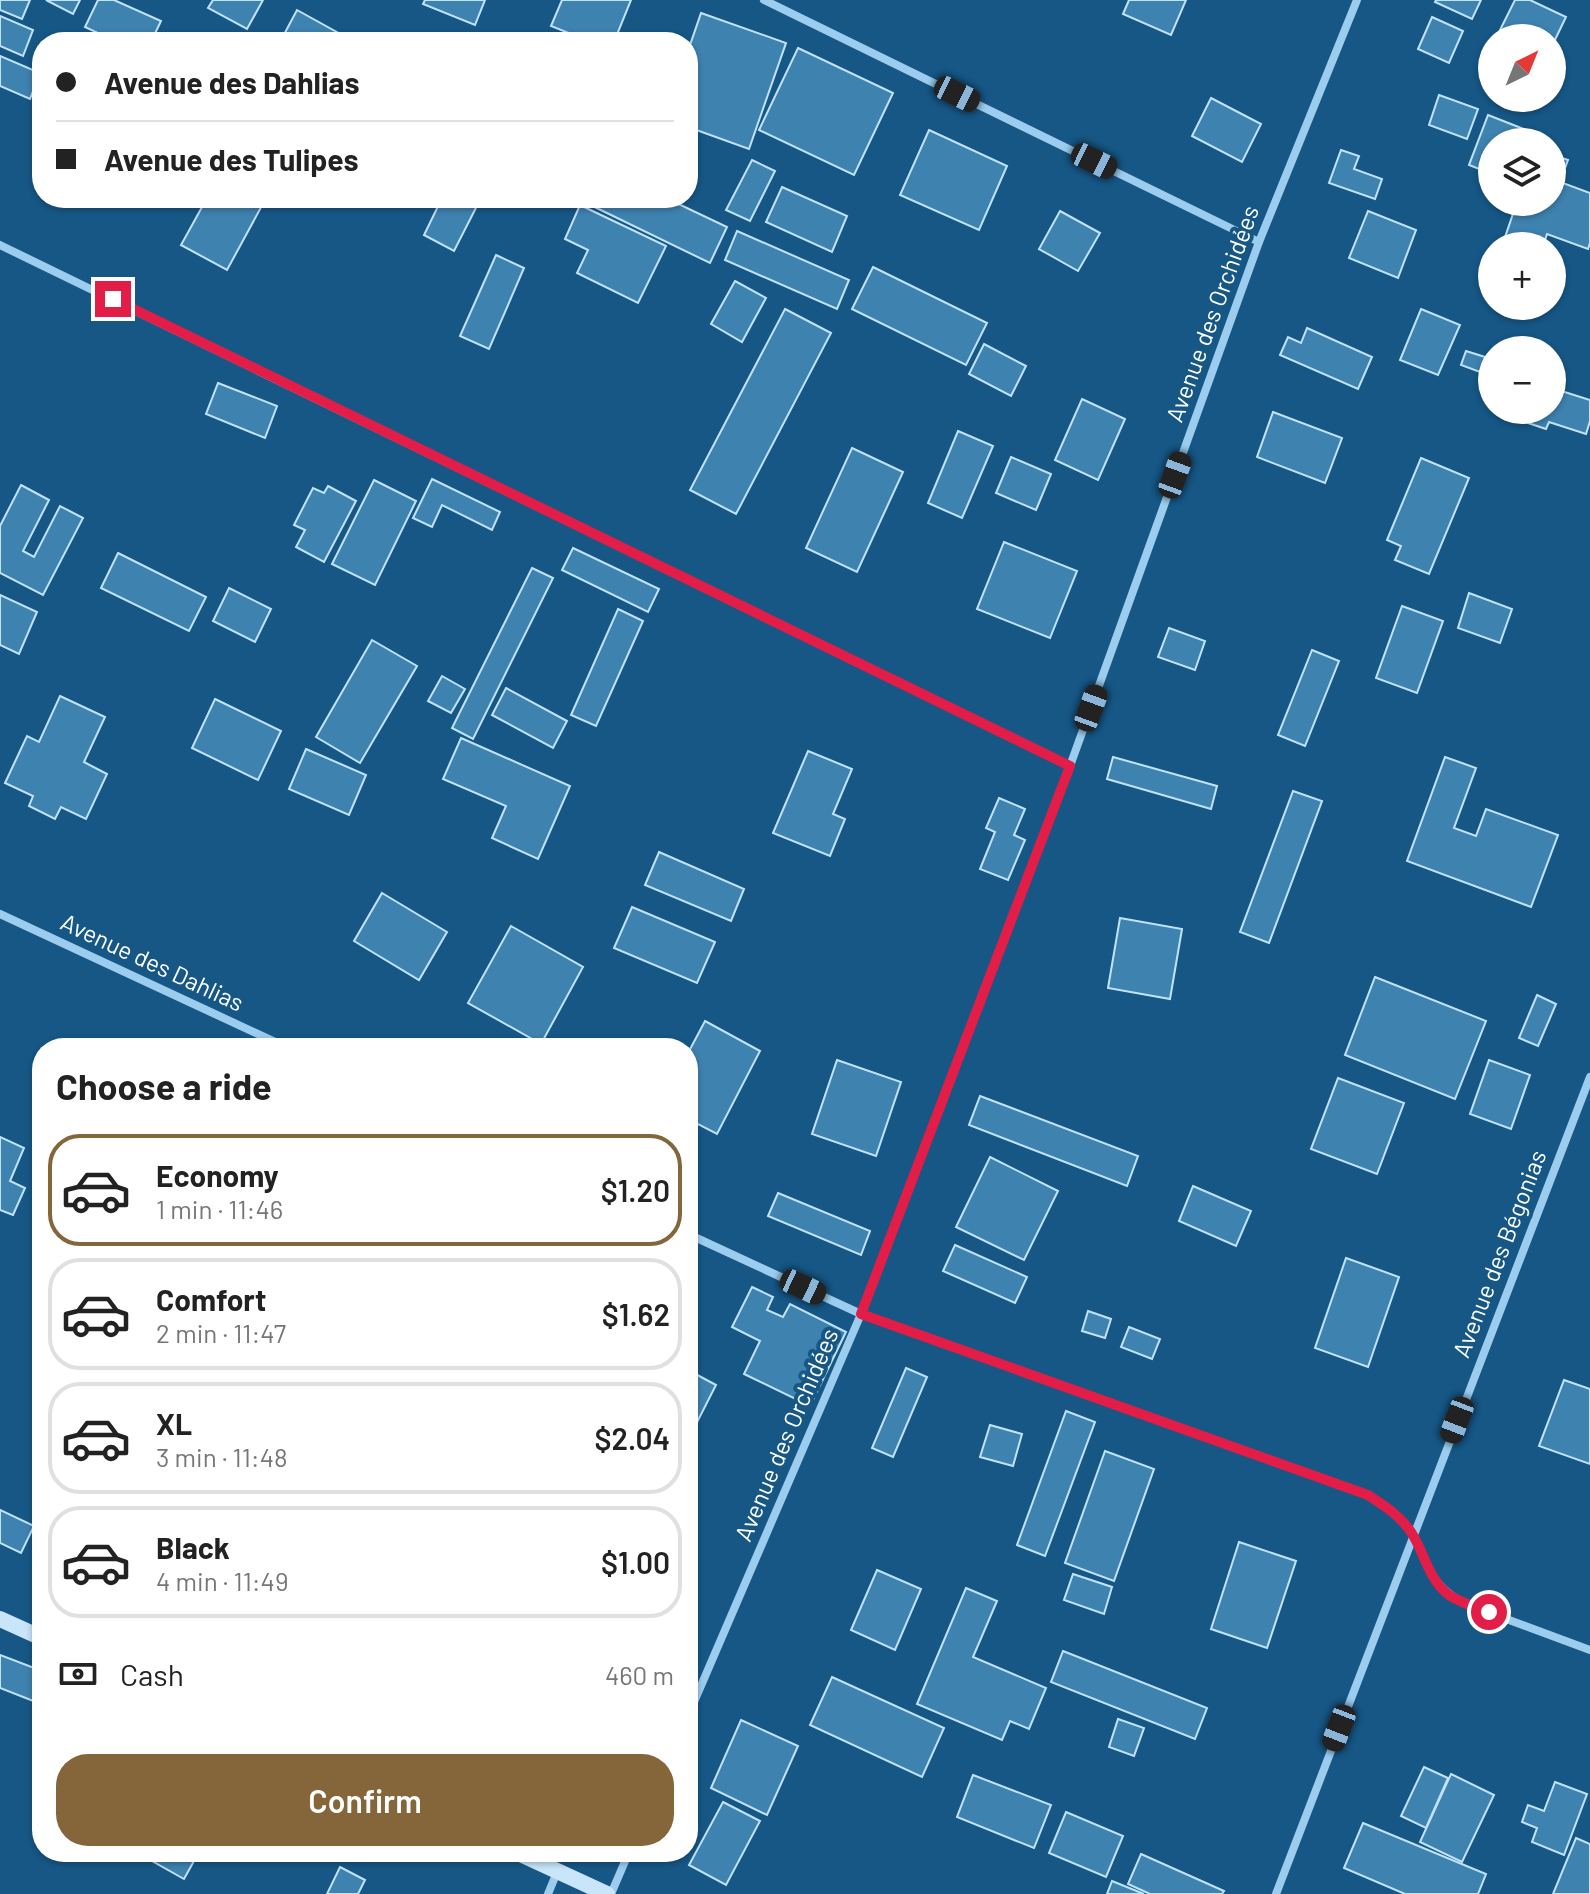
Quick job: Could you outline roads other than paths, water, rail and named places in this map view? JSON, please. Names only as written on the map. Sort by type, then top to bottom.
[{"type":"main road","points":[[0,1619],[32,1633]]},
{"type":"main road","points":[[538,1862],[609,1894]]},
{"type":"street","points":[[764,0],[1259,242]]},
{"type":"street","name":"Avenue des Orchidées","points":[[698,1693],[861,1314],[1070,766],[1259,242],[1357,0]]},
{"type":"street","points":[[0,245],[1070,766]]},
{"type":"street","name":"Avenue des Dahlias","points":[[0,914],[267,1038]]},
{"type":"street","name":"Avenue des Bégonias","points":[[1276,1894],[1590,1077]]},
{"type":"street","points":[[1580,1106],[1590,1109]]},
{"type":"street","points":[[698,1239],[861,1314],[1368,1495],[1386,1507],[1413,1534],[1438,1584],[1448,1594],[1463,1603],[1590,1650]]},
{"type":"street","points":[[609,1894],[624,1862]]},
{"type":"street","points":[[548,1894],[558,1871]]}]
